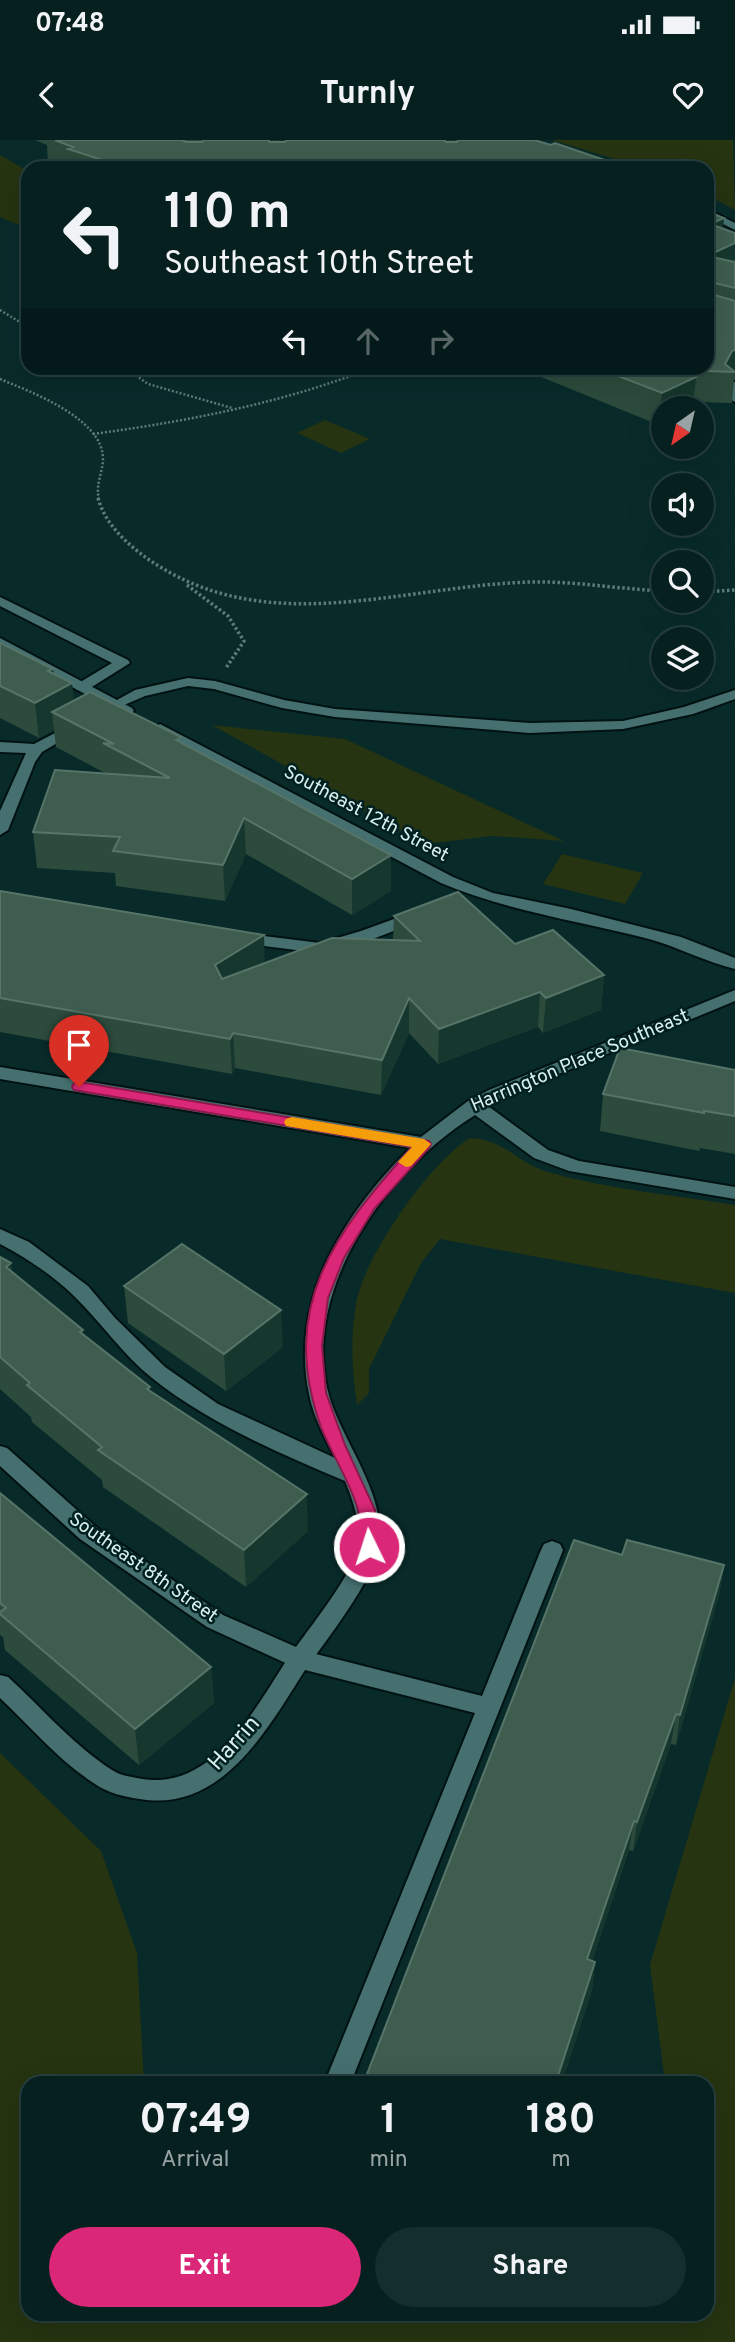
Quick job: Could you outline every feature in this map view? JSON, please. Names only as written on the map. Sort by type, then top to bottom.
[{"type":"street","points":[[714,216],[735,227]]},
{"type":"street","points":[[735,386],[730,396],[735,398]]},
{"type":"street","points":[[0,601],[123,663],[82,687]]},
{"type":"street","name":"Southeast 12th Street","points":[[0,642],[82,687],[104,711],[447,880],[476,892],[675,941],[735,964]]},
{"type":"street","points":[[0,830],[28,761],[37,750],[140,693],[188,682],[215,685],[282,704],[335,713],[530,728],[623,725],[688,711],[735,694]]},
{"type":"street","points":[[0,747],[37,750]]},
{"type":"street","points":[[452,902],[476,892]]},
{"type":"street","points":[[218,935],[320,948],[367,935],[428,911]]},
{"type":"street","name":"Harrington Place Southeast","points":[[300,1659],[352,1582],[369,1547],[366,1510],[336,1445],[318,1393],[314,1346],[320,1298],[336,1258],[369,1205],[424,1144],[474,1105],[735,995]]},
{"type":"street","points":[[0,1073],[424,1144]]},
{"type":"street","points":[[474,1105],[541,1154],[576,1167],[735,1193]]},
{"type":"street","points":[[0,1236],[22,1247],[81,1291],[108,1323],[158,1372],[211,1409],[351,1475]]},
{"type":"street","name":"Southeast 8th Street","points":[[0,1454],[88,1534],[205,1614],[300,1659],[488,1707]]},
{"type":"street","points":[[340,2076],[552,1550]]},
{"type":"street","name":"Harrin","points":[[0,1684],[105,1779],[145,1792],[166,1792],[194,1785],[222,1764],[250,1732],[300,1659]]},
{"type":"path","points":[[0,310],[21,323]]},
{"type":"path","points":[[136,375],[148,384],[235,409]]},
{"type":"path","points":[[93,434],[153,427],[235,409],[329,386],[355,375]]},
{"type":"path","points":[[0,379],[63,407],[93,434],[103,454],[96,488],[102,511],[134,548],[228,617],[244,641],[215,685]]},
{"type":"path","points":[[183,583],[274,603],[350,604],[532,582],[651,590]]},
{"type":"path","points":[[714,591],[735,590]]},
{"type":"green space","points":[[552,140],[733,140],[735,210],[714,199],[714,161],[621,161]]},
{"type":"green space","points":[[0,155],[21,167],[21,226],[0,217]]},
{"type":"green space","points":[[325,420],[370,439],[341,453],[297,433]]},
{"type":"green space","points":[[212,725],[345,739],[564,841],[492,836],[425,844]]},
{"type":"green space","points":[[562,854],[643,873],[625,904],[543,884]]},
{"type":"green space","points":[[470,1138],[493,1143],[537,1168],[571,1178],[735,1205],[735,1293],[440,1239],[421,1263],[369,1369],[369,1393],[357,1405],[352,1342],[354,1317],[362,1284],[371,1262],[418,1189],[454,1150]]},
{"type":"green space","points":[[735,1678],[735,2342],[0,2342],[0,1753],[101,1851],[137,1953],[144,2076],[21,2076],[21,2321],[714,2321],[714,2076],[664,2076],[650,1965]]},
{"type":"building","points":[[55,140],[534,140],[551,145],[555,143],[608,161],[105,161],[68,149],[73,147]]},
{"type":"building","points":[[714,214],[724,218],[714,222]]},
{"type":"building","points":[[714,225],[735,233],[735,243],[714,253]]},
{"type":"building","points":[[714,258],[735,262],[735,288],[714,283]]},
{"type":"building","points":[[714,295],[735,301],[735,350],[725,364],[735,372],[714,371]]},
{"type":"building","points":[[616,375],[696,377],[662,393]]},
{"type":"building","points":[[0,643],[53,669],[48,671],[72,683],[35,703],[0,686]]},
{"type":"building","points":[[90,692],[181,737],[176,740],[391,855],[352,879],[244,818],[223,865],[113,851],[120,837],[33,832],[55,770],[170,778],[103,743],[114,744],[52,712]]},
{"type":"building","points":[[0,891],[264,935],[215,965],[222,979],[332,938],[420,941],[394,916],[458,892],[515,944],[553,930],[604,975],[546,998],[540,992],[439,1029],[409,998],[382,1060],[233,1033],[230,1039],[0,998]]},
{"type":"building","points":[[620,1048],[735,1070],[735,1116],[704,1113],[603,1094]]},
{"type":"building","points":[[182,1244],[281,1310],[224,1354],[124,1286]]},
{"type":"building","points":[[0,1257],[11,1263],[6,1267],[83,1330],[80,1332],[150,1387],[147,1389],[307,1494],[244,1550],[98,1450],[102,1447],[27,1385],[30,1383],[0,1357]]},
{"type":"building","points":[[0,1493],[211,1667],[135,1729],[0,1614],[6,1608],[0,1603]]},
{"type":"building","points":[[574,1540],[622,1555],[627,1540],[724,1565],[680,1715],[676,1714],[637,1822],[634,1821],[587,1959],[595,1962],[558,2076],[367,2074]]},
{"type":"slow traffic","points":[[292,1122],[424,1144],[406,1162]]},
{"type":"route","points":[[79,1087],[424,1144],[369,1205],[336,1258],[320,1298],[314,1346],[318,1393],[336,1445],[366,1510],[369,1547]]}]
